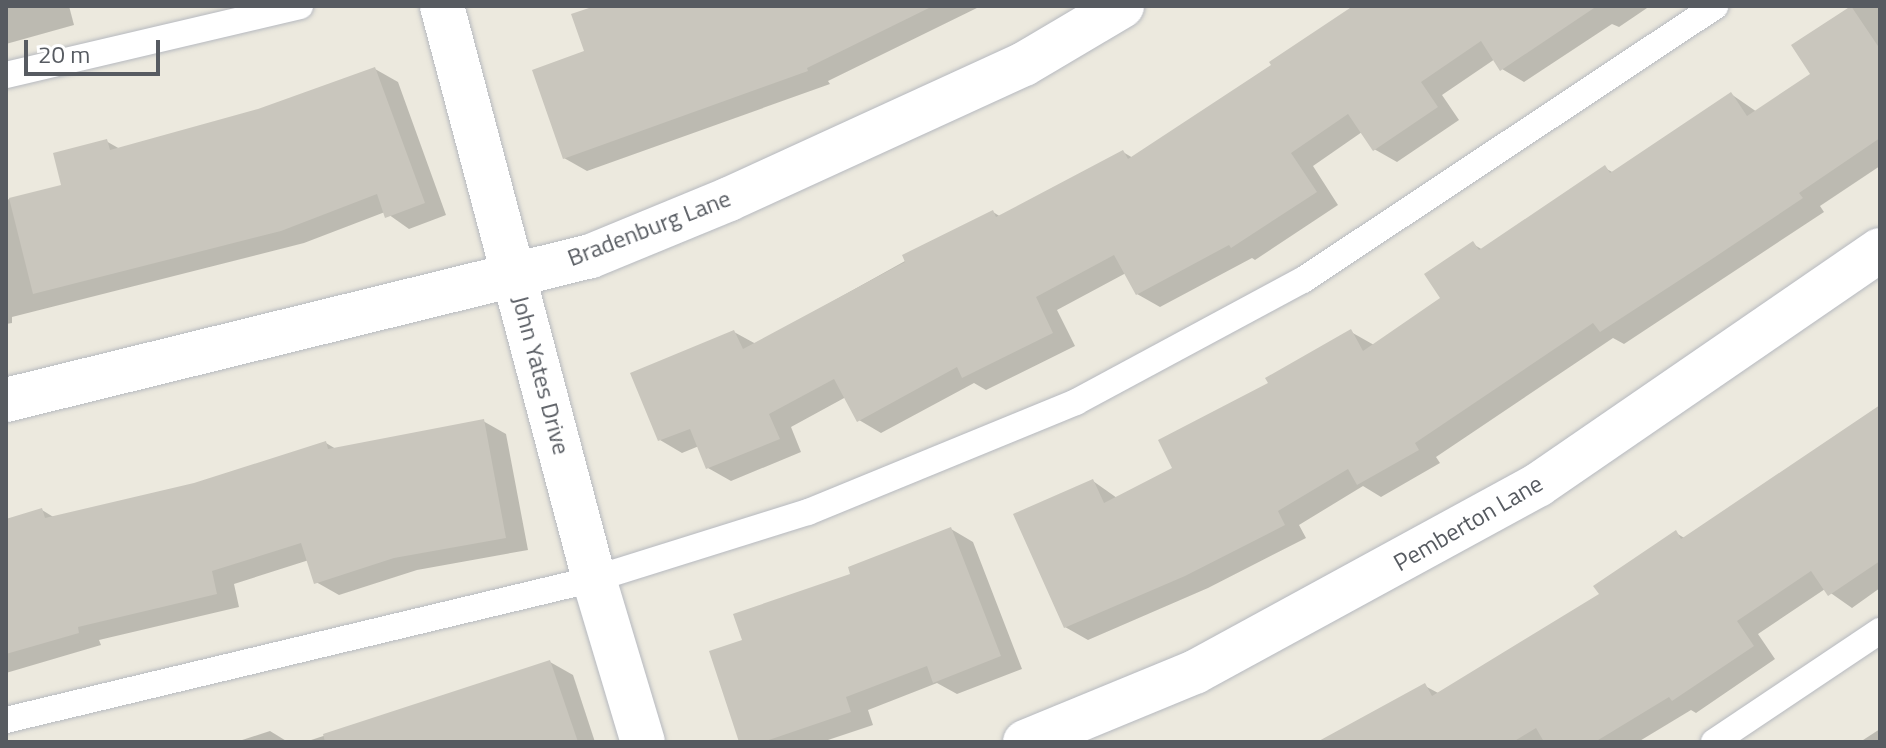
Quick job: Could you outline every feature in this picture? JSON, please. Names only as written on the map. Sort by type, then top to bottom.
[{"type":"street","name":"John Yates Drive","points":[[442,6],[594,579],[643,742]]},
{"type":"street","name":"Bradenburg Lane","points":[[6,400],[514,272],[591,256],[729,199],[1024,64],[1122,6]]},
{"type":"street","name":"Pemberton Lane","points":[[1025,742],[1195,672],[1538,485],[1880,250]]},
{"type":"lane","points":[[6,75],[300,6]]},
{"type":"lane","points":[[6,720],[594,579],[808,512],[1076,402],[1303,280],[1715,6]]},
{"type":"lane","points":[[1714,742],[1880,631]]},
{"type":"building","points":[[595,6],[933,6],[807,68],[808,71],[563,159],[532,70],[584,51],[571,14]]},
{"type":"building","points":[[1353,6],[1597,6],[1500,71],[1481,41],[1421,82],[1438,107],[1373,151],[1348,114],[1291,153],[1317,192],[1231,248],[1229,245],[1136,295],[1114,255],[1036,297],[1053,333],[962,378],[957,367],[857,422],[834,379],[769,414],[780,439],[706,469],[690,429],[658,441],[630,373],[734,330],[743,349],[905,262],[902,255],[993,210],[996,217],[1123,150],[1128,159],[1271,65],[1269,62]]},
{"type":"building","points":[[1851,6],[1880,49],[1880,138],[1799,193],[1803,198],[1712,259],[1600,332],[1593,323],[1415,443],[1419,450],[1357,485],[1348,469],[1278,511],[1285,525],[1185,576],[1064,628],[1013,514],[1093,479],[1104,503],[1172,468],[1158,440],[1268,383],[1265,378],[1351,329],[1363,351],[1440,298],[1424,274],[1473,241],[1479,250],[1605,165],[1610,173],[1731,92],[1747,116],[1810,74],[1791,45]]},
{"type":"building","points":[[375,67],[425,203],[385,218],[377,194],[281,231],[33,294],[9,198],[61,185],[53,153],[107,139],[110,150],[258,109]]},
{"type":"building","points":[[1880,405],[1880,561],[1828,596],[1811,571],[1737,621],[1754,646],[1672,701],[1669,697],[1595,742],[1544,742],[1536,728],[1513,742],[1317,742],[1425,683],[1432,696],[1599,594],[1593,586],[1676,530],[1681,539]]},
{"type":"building","points":[[484,419],[506,538],[394,558],[314,584],[301,543],[212,571],[217,594],[78,627],[79,633],[6,654],[6,519],[42,508],[45,518],[194,483],[326,441],[328,449]]},
{"type":"building","points":[[951,527],[1001,656],[933,683],[927,666],[846,697],[851,712],[763,742],[739,742],[709,651],[742,640],[733,614],[850,574],[848,567]]},
{"type":"building","points":[[550,660],[578,742],[325,742],[323,734]]}]
